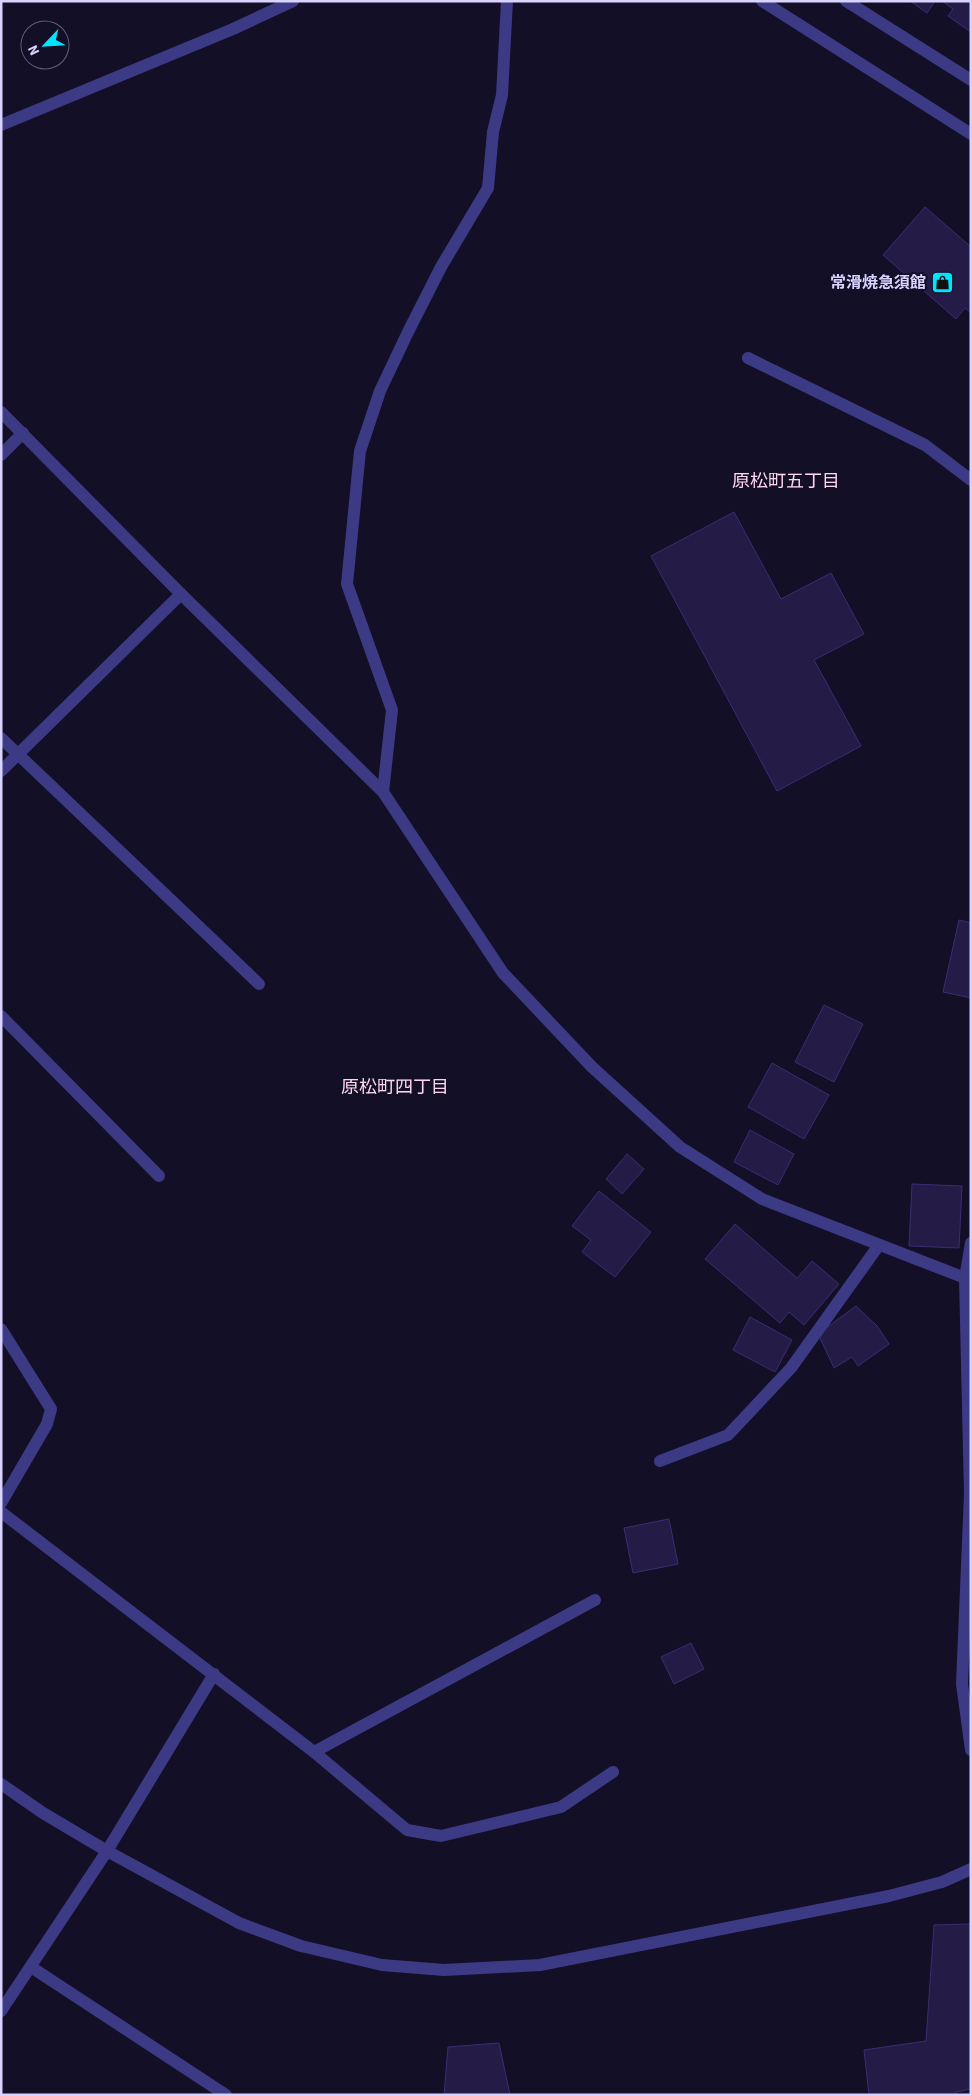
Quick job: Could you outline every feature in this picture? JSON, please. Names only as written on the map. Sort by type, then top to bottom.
[{"type":"street","points":[[1,125],[233,29],[293,1]]},
{"type":"street","points":[[383,792],[392,710],[347,584],[360,451],[380,391],[400,349],[441,267],[488,188],[493,132],[502,95],[507,1]]},
{"type":"street","points":[[762,1],[971,134]]},
{"type":"street","points":[[846,1],[971,80]]},
{"type":"street","points":[[748,358],[925,445],[971,480]]},
{"type":"street","points":[[1,412],[181,594],[383,792],[503,973],[592,1067],[680,1147],[762,1199],[965,1278]]},
{"type":"street","points":[[1,455],[23,434]]},
{"type":"street","points":[[1,771],[181,594]]},
{"type":"street","points":[[1,738],[259,984]]},
{"type":"street","points":[[1,1016],[159,1176]]},
{"type":"street","points":[[971,1243],[965,1278],[971,1494],[962,1684],[971,1750]]},
{"type":"street","points":[[660,1461],[728,1435],[791,1368],[879,1245]]},
{"type":"street","points":[[1,1329],[51,1410],[47,1424],[1,1503]]},
{"type":"street","points":[[1,1512],[314,1752],[407,1830],[441,1836],[561,1807],[613,1772]]},
{"type":"street","points":[[314,1752],[595,1600]]},
{"type":"street","points":[[1,2011],[108,1851],[214,1674]]},
{"type":"street","points":[[1,1784],[43,1813],[108,1851],[239,1923],[301,1946],[382,1964],[444,1970],[540,1964],[889,1896],[942,1882],[971,1869]]},
{"type":"street","points":[[31,1967],[226,2095]]},
{"type":"building","points":[[910,1],[935,1],[927,13]]},
{"type":"building","points":[[942,1],[971,1],[971,32],[948,16],[953,9]]},
{"type":"building","name":"常滑焼急須館","points":[[925,207],[971,247],[971,313],[965,308],[956,319],[883,255]]},
{"type":"building","points":[[734,512],[781,599],[831,573],[864,634],[814,660],[861,746],[777,791],[651,556]]},
{"type":"building","points":[[959,920],[971,923],[971,998],[943,992]]},
{"type":"building","points":[[824,1005],[863,1024],[834,1082],[795,1062]]},
{"type":"building","points":[[772,1063],[829,1095],[804,1139],[748,1107]]},
{"type":"building","points":[[750,1130],[794,1154],[778,1185],[734,1162]]},
{"type":"building","points":[[627,1154],[644,1169],[622,1194],[606,1179]]},
{"type":"building","points":[[912,1184],[962,1186],[959,1248],[909,1246]]},
{"type":"building","points":[[599,1191],[651,1232],[615,1277],[582,1252],[591,1240],[572,1226]]},
{"type":"building","points":[[735,1224],[797,1278],[812,1261],[839,1284],[804,1325],[789,1312],[780,1323],[705,1259]]},
{"type":"building","points":[[856,1306],[877,1326],[889,1344],[858,1366],[852,1357],[834,1368],[818,1334]]},
{"type":"building","points":[[750,1317],[792,1340],[775,1372],[733,1350]]},
{"type":"building","points":[[669,1519],[678,1564],[633,1573],[624,1528]]},
{"type":"building","points":[[691,1643],[704,1669],[674,1684],[661,1657]]},
{"type":"building","points":[[971,1924],[971,2089],[956,2092],[956,2095],[869,2095],[864,2050],[926,2041],[934,1925]]},
{"type":"building","points":[[499,2043],[510,2095],[444,2095],[448,2047]]},
{"type":"place","name":"常滑焼急須館","points":[[942,282]]},
{"type":"district","name":"原松町五丁目","points":[[786,481]]},
{"type":"district","name":"原松町四丁目","points":[[395,1087]]}]
